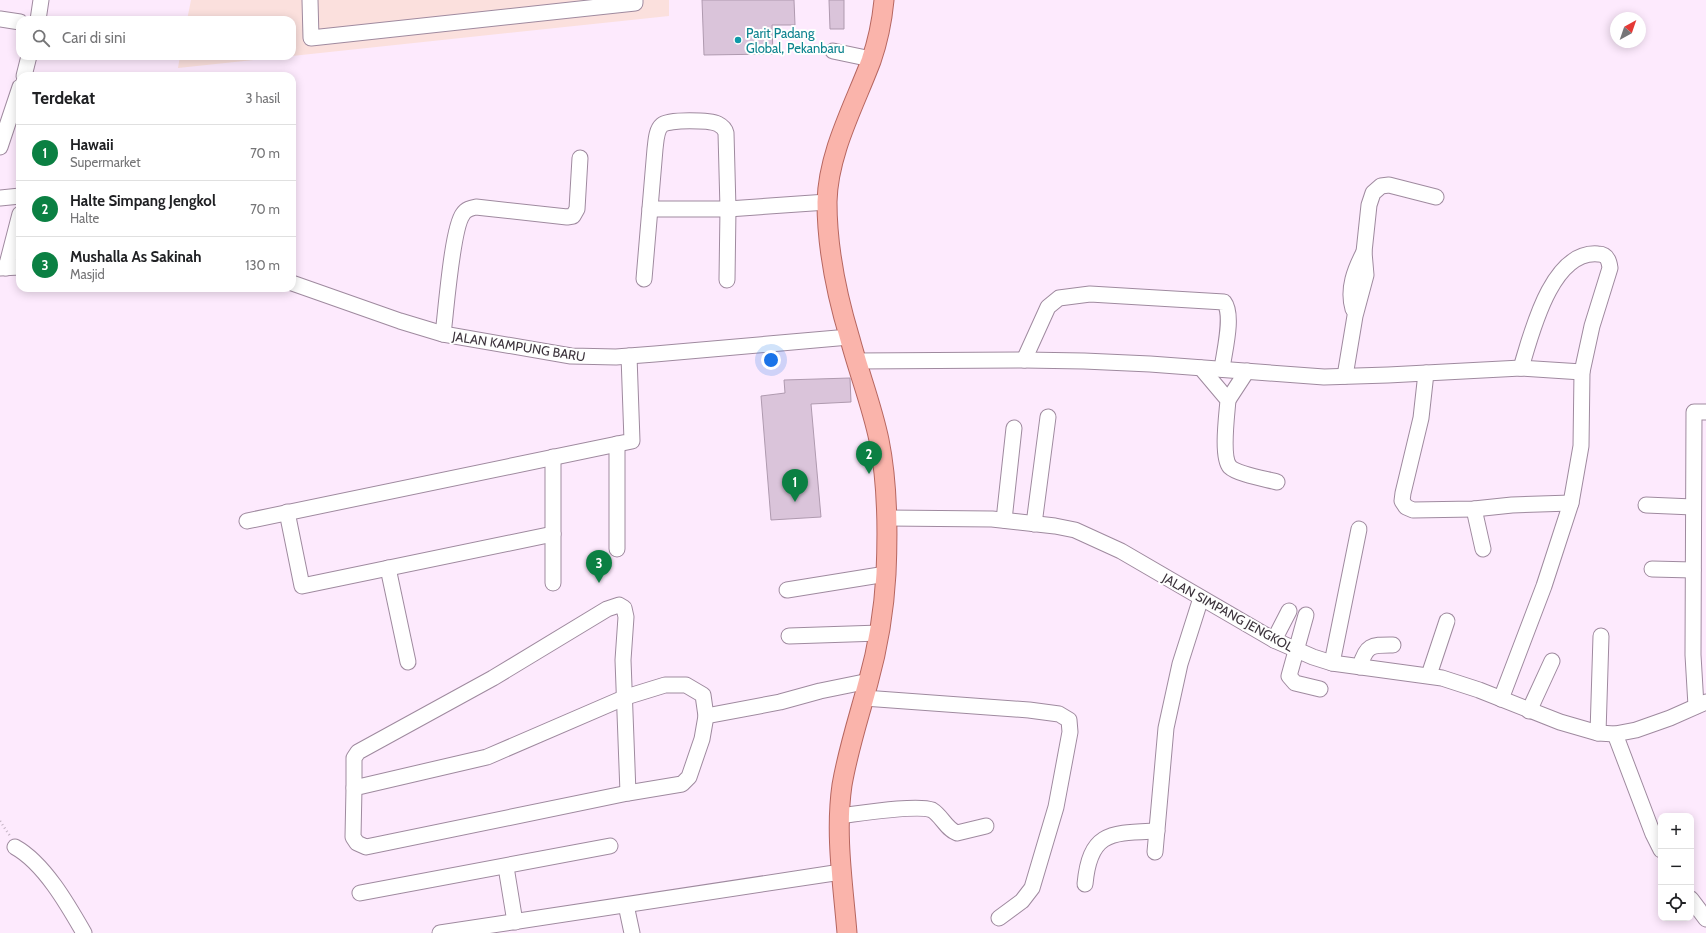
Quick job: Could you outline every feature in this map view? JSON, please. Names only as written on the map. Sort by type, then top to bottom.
[{"type":"main road","points":[[847,933],[841,872],[838,816],[846,764],[867,689],[880,633],[886,574],[887,518],[885,478],[879,440],[849,337],[833,260],[827,202],[829,183],[836,152],[871,59],[880,27],[884,0]]},
{"type":"street","points":[[39,16],[41,0]]},
{"type":"street","points":[[310,0],[311,38],[635,3],[635,0]]},
{"type":"street","points":[[0,19],[16,21]]},
{"type":"street","points":[[833,50],[871,59]]},
{"type":"street","points":[[25,72],[28,60]]},
{"type":"street","points":[[0,147],[16,99]]},
{"type":"street","points":[[644,279],[658,131],[662,125],[680,121],[711,122],[719,124],[726,131],[728,208],[727,280]]},
{"type":"street","points":[[443,334],[456,234],[462,214],[476,207],[573,216],[577,209],[580,158]]},
{"type":"street","points":[[1345,376],[1355,316],[1366,275],[1364,252],[1369,205],[1373,193],[1381,186],[1389,185],[1436,197]]},
{"type":"street","points":[[0,198],[16,196]]},
{"type":"street","points":[[650,209],[728,208],[827,202]]},
{"type":"street","points":[[9,268],[16,234]]},
{"type":"street","points":[[1501,699],[1544,586],[1571,503],[1581,446],[1582,372],[1592,326],[1610,268],[1607,257],[1598,254],[1587,255],[1577,259],[1568,266],[1552,284],[1541,307],[1521,368]]},
{"type":"street","name":"JALAN KAMPUNG BARU","points":[[296,284],[400,321],[443,334],[571,356],[629,356],[849,337]]},
{"type":"street","points":[[1024,360],[1051,303],[1066,296],[1090,294],[1224,302],[1228,308],[1230,319],[1222,369]]},
{"type":"street","points":[[247,521],[632,441],[629,356]]},
{"type":"street","points":[[856,361],[1024,360],[1150,364],[1324,376],[1521,368],[1582,372]]},
{"type":"street","points":[[1201,368],[1228,400]]},
{"type":"street","points":[[1247,371],[1228,400],[1226,448],[1228,464],[1236,471],[1277,482]]},
{"type":"street","points":[[1426,373],[1421,418],[1404,483],[1402,498],[1403,504],[1406,508],[1413,510],[1474,509],[1512,505],[1571,503]]},
{"type":"street","points":[[1701,704],[1693,655],[1694,412],[1706,412]]},
{"type":"street","points":[[1034,524],[1048,417]]},
{"type":"street","points":[[1004,520],[1014,428]]},
{"type":"street","points":[[617,444],[617,549]]},
{"type":"street","points":[[553,457],[554,583]]},
{"type":"street","points":[[1646,504],[1693,507]]},
{"type":"street","points":[[1474,509],[1483,549]]},
{"type":"street","points":[[286,512],[302,586],[553,534]]},
{"type":"street","name":"JALAN SIMPANG JENGKOL","points":[[887,518],[1004,520],[1075,530],[1139,560],[1274,640],[1296,650],[1332,663],[1429,675],[1460,683],[1529,711],[1598,733],[1615,734],[1636,730],[1670,718],[1701,704]]},
{"type":"street","points":[[1332,663],[1352,572],[1359,529]]},
{"type":"street","points":[[388,568],[408,662]]},
{"type":"street","points":[[1652,570],[1693,570]]},
{"type":"street","points":[[787,590],[886,574]]},
{"type":"street","points":[[1156,852],[1166,728],[1180,664],[1201,598]]},
{"type":"street","points":[[354,788],[487,757],[626,697],[665,685],[686,685],[703,695],[706,716],[693,769],[685,783],[665,788],[628,793],[366,847],[357,843],[353,837],[354,758],[358,752],[493,678],[607,610],[619,605],[624,608],[626,617],[623,660],[626,697],[628,793]]},
{"type":"street","points":[[1274,640],[1289,611]]},
{"type":"street","points":[[1306,615],[1289,676],[1295,683],[1320,689]]},
{"type":"street","points":[[1429,675],[1447,621]]},
{"type":"street","points":[[789,636],[880,633]]},
{"type":"street","points":[[1598,733],[1602,636]]},
{"type":"street","points":[[1360,667],[1366,651],[1371,646],[1393,645]]},
{"type":"street","points":[[1529,711],[1552,661]]},
{"type":"street","points":[[706,716],[780,702],[820,690],[867,689],[1059,714],[1069,720],[1070,732],[1056,807],[1035,880],[1025,898],[999,918]]},
{"type":"street","points":[[1615,734],[1653,834],[1660,849]]},
{"type":"street","points":[[838,816],[909,809],[930,809],[940,817],[951,830],[957,833],[986,826]]},
{"type":"street","points":[[1085,884],[1089,861],[1100,841],[1119,834],[1157,831]]},
{"type":"street","points":[[360,893],[610,846]]},
{"type":"street","points":[[15,847],[22,851],[47,876],[84,933]]},
{"type":"street","points":[[506,866],[515,922]]},
{"type":"street","points":[[440,933],[493,929],[515,922],[841,872]]},
{"type":"street","points":[[1694,903],[1706,919]]},
{"type":"street","points":[[626,905],[632,933]]},
{"type":"shaded area","points":[[191,0],[669,0],[669,16],[296,56],[296,16],[188,16]]},
{"type":"shaded area","points":[[179,60],[253,60],[178,68]]},
{"type":"building","name":"Parit Padang Global, Pekanbaru","points":[[702,0],[794,0],[795,25],[772,25],[773,54],[704,55]]},
{"type":"building","points":[[829,0],[844,0],[844,29],[830,29]]},
{"type":"building","points":[[850,378],[851,402],[811,404],[821,517],[771,520],[761,396],[785,393],[784,380]]},
{"type":"place","name":"Parit Padang Global, Pekanbaru","points":[[738,40]]},
{"type":"place","name":"Halte Simpang Jengkol","points":[[869,474]]},
{"type":"place","name":"Hawaii","points":[[795,502]]},
{"type":"place","name":"Mushalla As Sakinah","points":[[599,583]]}]
